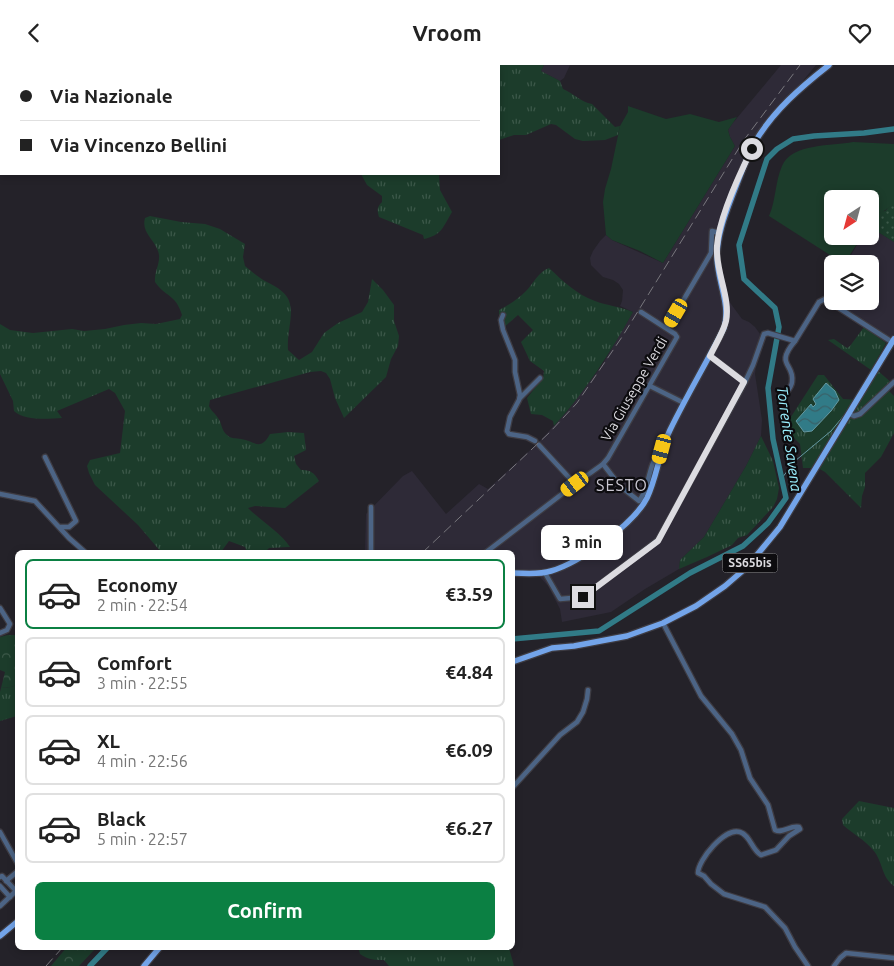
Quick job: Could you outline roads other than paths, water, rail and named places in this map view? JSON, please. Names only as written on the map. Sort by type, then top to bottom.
[{"type":"main road","points":[[515,573],[545,573],[564,566],[609,537],[631,519],[642,505],[648,495],[662,449],[724,328],[726,319],[725,300],[717,264],[719,233],[739,177],[756,140],[789,99],[829,65]]},
{"type":"main road","name":"SS65bis","points":[[515,661],[552,648],[581,645],[627,636],[663,623],[696,606],[725,586],[747,567],[780,527],[893,341]]},
{"type":"main road","points":[[0,935],[15,923]]},
{"type":"main road","points":[[144,966],[157,950]]},
{"type":"street","points":[[667,329],[711,253],[712,231],[719,233]]},
{"type":"street","points":[[785,398],[784,396],[792,383],[792,375],[785,359],[786,353],[819,302],[825,299],[893,341]]},
{"type":"street","name":"Via Giuseppe Verdi","points":[[603,464],[677,337],[641,312]]},
{"type":"street","points":[[503,315],[501,320],[502,330],[515,360],[515,372],[520,398]]},
{"type":"street","points":[[545,573],[560,599],[583,597],[656,543],[753,365],[762,335],[768,333],[795,341]]},
{"type":"street","points":[[710,356],[744,382]]},
{"type":"street","points":[[535,441],[530,438],[509,434],[507,431],[510,417],[520,398],[540,378]]},
{"type":"street","points":[[848,414],[854,416],[860,414],[894,382]]},
{"type":"street","points":[[650,386],[684,403]]},
{"type":"street","points":[[539,445],[575,484]]},
{"type":"street","points":[[489,550],[603,464],[620,486],[638,501],[643,495],[652,463],[662,449]]},
{"type":"street","points":[[45,457],[76,521],[69,527],[60,527]]},
{"type":"street","points":[[0,494],[35,501],[83,550]]},
{"type":"street","points":[[371,507],[371,550]]},
{"type":"street","points":[[0,608],[5,613],[10,624],[7,630],[0,633]]},
{"type":"street","points":[[663,623],[701,696],[732,734],[741,750],[750,778],[768,805],[775,830],[780,832],[795,826],[800,829],[789,836],[776,851],[761,855],[757,853],[743,833],[733,832],[725,836],[706,854],[698,867],[698,873],[724,894],[765,907],[785,928],[794,947],[808,966]]},
{"type":"street","points":[[515,785],[560,735],[577,722],[583,712],[588,690]]},
{"type":"street","points":[[0,833],[4,846],[15,860]]},
{"type":"street","points":[[6,881],[15,874]]},
{"type":"street","points":[[0,877],[2,875],[15,890]]},
{"type":"street","points":[[0,886],[10,897]]},
{"type":"street","points":[[0,906],[15,892]]},
{"type":"street","points":[[834,966],[846,953],[894,958]]},
{"type":"water","points":[[826,383],[835,391],[839,400],[812,431],[804,432],[796,421],[811,404],[813,407],[816,404],[813,399]]},
{"type":"waterway","name":"Torrente Savena","points":[[515,639],[599,631],[690,573],[743,546],[768,523],[786,498],[773,439],[768,388],[779,327],[775,308],[744,279],[739,245],[767,159],[777,149],[793,139],[894,129]]},
{"type":"waterway","points":[[782,478],[795,461],[831,431],[846,413]]},
{"type":"waterway","name":"Torrente Savena","points":[[90,966],[105,950]]},
{"type":"railway","points":[[425,550],[550,432],[577,403],[622,337],[744,140],[800,65]]},
{"type":"railway","points":[[46,966],[60,950]]},
{"type":"district","name":"SESTO","points":[[622,485]]}]
